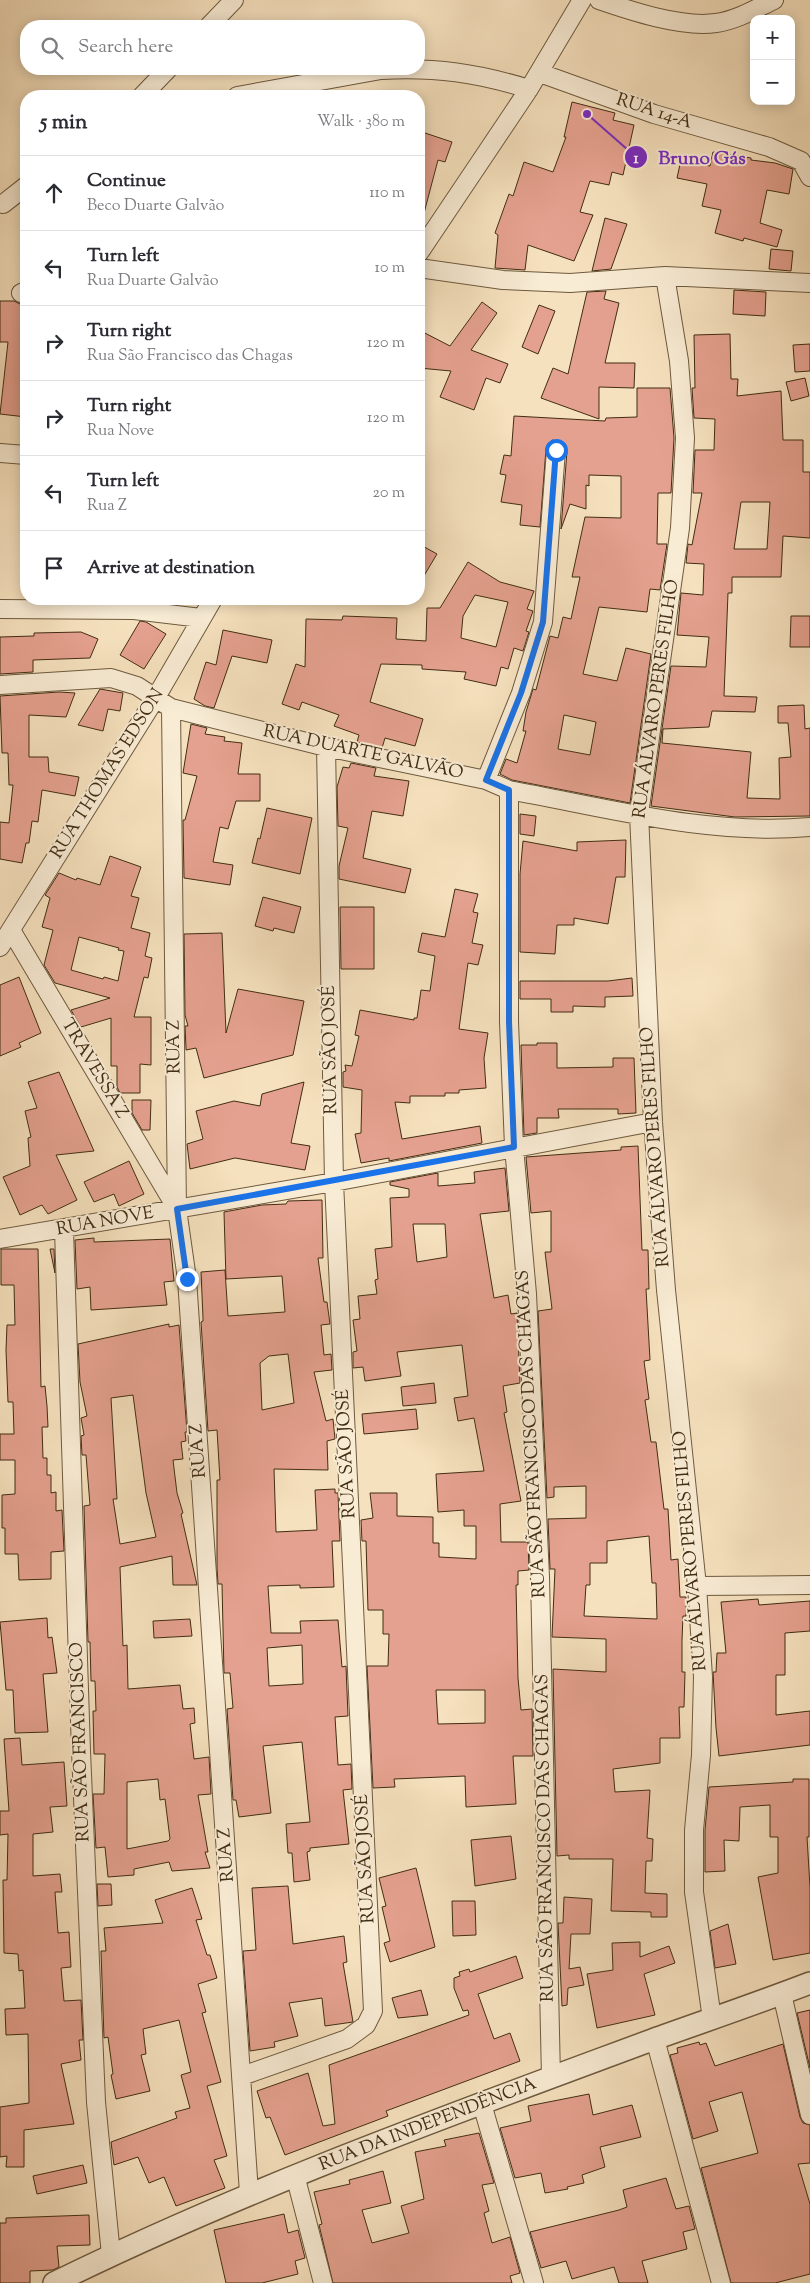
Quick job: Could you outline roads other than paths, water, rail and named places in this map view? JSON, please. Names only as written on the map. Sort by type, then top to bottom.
[{"type":"street","points":[[215,20],[234,0]]},
{"type":"street","points":[[425,244],[540,73],[582,0]]},
{"type":"street","points":[[599,0],[655,17],[698,24],[734,18],[774,0]]},
{"type":"street","points":[[734,18],[746,0]]},
{"type":"street","points":[[425,71],[479,75],[529,90]]},
{"type":"street","name":"RUA 14-A","points":[[540,73],[654,114],[769,147],[801,161],[810,177]]},
{"type":"street","points":[[148,90],[162,75]]},
{"type":"street","points":[[270,90],[353,75]]},
{"type":"street","points":[[2,204],[20,190]]},
{"type":"street","points":[[425,269],[503,280],[570,283],[665,276],[810,283]]},
{"type":"street","name":"RUA ÁLVARO PERES FILHO","points":[[665,276],[679,361],[685,438],[680,528],[639,814],[653,1122],[666,1290],[698,1586],[703,1687],[701,1755],[694,1830],[694,1892],[712,2019]]},
{"type":"street","points":[[486,780],[521,693],[543,622],[556,450]]},
{"type":"street","points":[[0,453],[20,455]]},
{"type":"street","name":"RUA THOMAS EDSON","points":[[0,947],[155,699],[209,605]]},
{"type":"street","points":[[0,609],[134,610],[201,618]]},
{"type":"street","name":"RUA DUARTE GALVÃO","points":[[0,685],[111,678],[137,686],[171,708],[326,747],[486,780],[509,790],[639,814],[744,828],[810,827]]},
{"type":"street","name":"RUA Z","points":[[171,708],[177,1209],[187,1279],[249,2194]]},
{"type":"street","name":"RUA SÃO JOSÉ","points":[[242,2076],[347,2039],[366,2025],[373,2011],[334,1182],[326,747]]},
{"type":"street","name":"RUA SÃO FRANCISCO DAS CHAGAS","points":[[509,790],[509,1022],[514,1147],[527,1294],[540,1568],[551,2078]]},
{"type":"street","name":"TRAVESSA Z","points":[[11,930],[177,1209]]},
{"type":"street","name":"RUA NOVE","points":[[0,1240],[334,1182],[653,1122]]},
{"type":"street","name":"RUA SÃO FRANCISCO","points":[[64,1230],[81,1751],[96,2092],[112,2255]]},
{"type":"street","points":[[698,1586],[810,1585]]},
{"type":"street","name":"RUA DA INDEPENDÊNCIA","points":[[54,2283],[249,2194],[551,2078],[810,1983]]},
{"type":"street","points":[[782,1994],[810,2115]]},
{"type":"street","points":[[655,2039],[721,2283]]},
{"type":"street","points":[[482,2104],[534,2283]]},
{"type":"street","points":[[295,2176],[323,2283]]},
{"type":"place","name":"Bruno Gás","points":[[587,114]]}]
